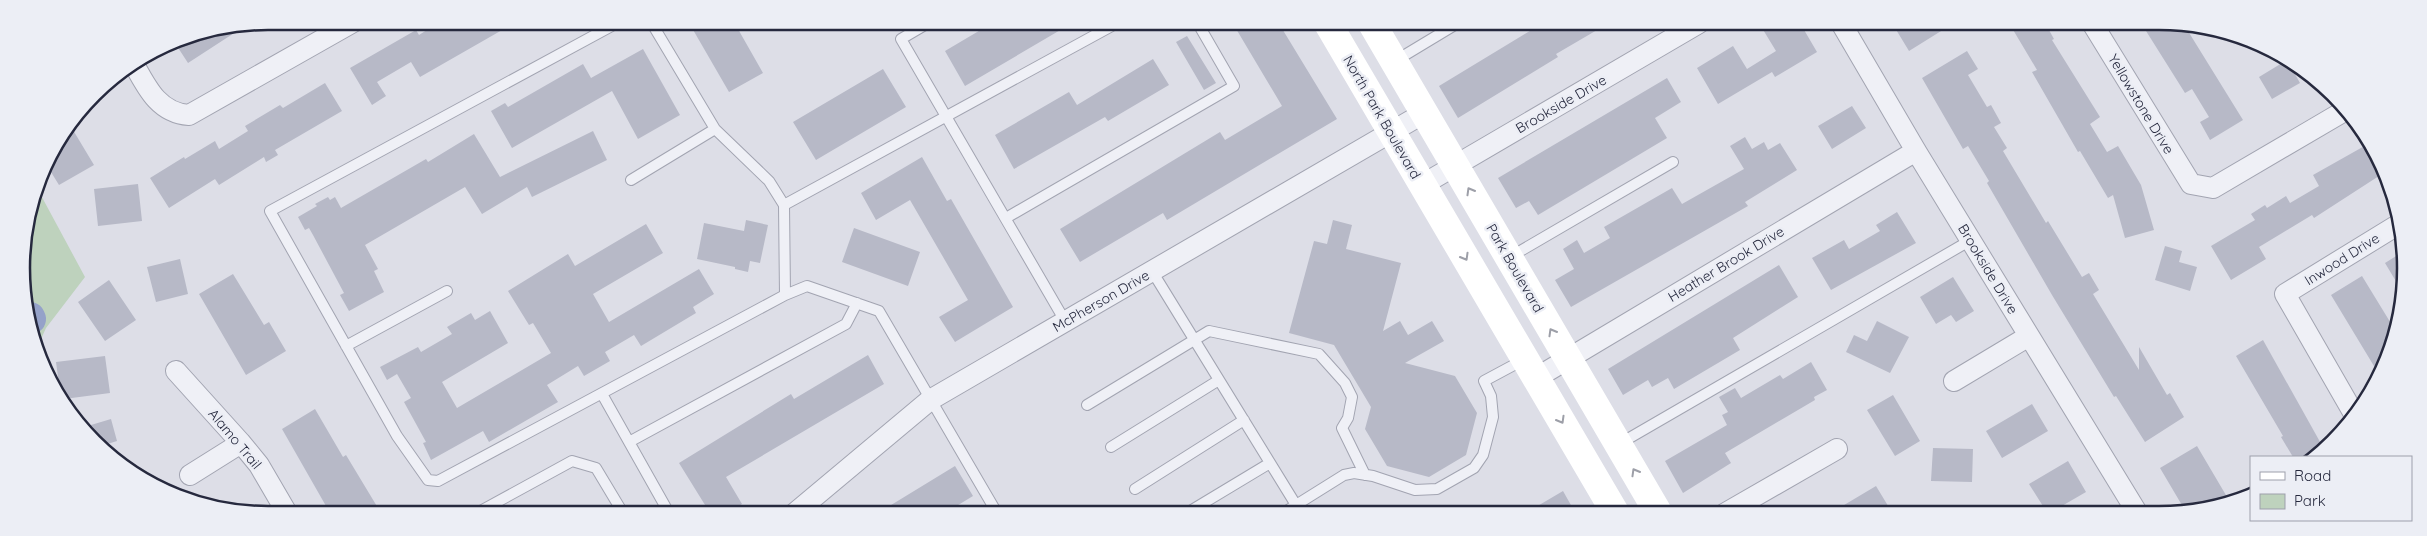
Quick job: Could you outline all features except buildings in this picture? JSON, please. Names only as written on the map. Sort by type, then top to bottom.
[{"type":"main road","name":"North Park Boulevard","points":[[1332,30],[1422,185]]},
{"type":"main road","name":"Park Boulevard","points":[[1376,30],[1654,506]]},
{"type":"main road","points":[[1422,185],[1611,506]]},
{"type":"street","points":[[137,69],[148,90],[158,103],[179,114],[190,114],[206,107],[339,30]]},
{"type":"street","name":"Brookside Drive","points":[[1422,185],[1687,30]]},
{"type":"street","name":"Brookside Drive","points":[[1845,30],[1916,151],[2133,506]]},
{"type":"street","name":"Yellowstone Drive","points":[[2096,30],[2191,184],[2213,188],[2340,113]]},
{"type":"street","name":"McPherson Drive","points":[[803,506],[930,400],[1424,113]]},
{"type":"street","name":"Heather Brook Drive","points":[[1530,368],[1568,359],[1916,151]]},
{"type":"street","name":"Inwood Drive","points":[[2351,409],[2285,294],[2393,228]]},
{"type":"street","points":[[1954,381],[2029,336]]},
{"type":"street","name":"Alamo Trail","points":[[176,371],[241,443],[258,465],[283,506]]},
{"type":"street","points":[[190,475],[241,443]]},
{"type":"street","points":[[1738,506],[1837,449]]},
{"type":"lane","points":[[604,30],[270,211],[397,436],[428,480],[438,482],[785,295],[807,286],[879,311],[993,506]]},
{"type":"lane","points":[[657,30],[715,129],[769,181],[784,205],[785,295]]},
{"type":"lane","points":[[916,30],[901,39],[1065,321]]},
{"type":"lane","points":[[784,205],[1104,30]]},
{"type":"lane","points":[[1006,218],[1234,86],[1202,30]]},
{"type":"lane","points":[[1394,62],[1445,30]]},
{"type":"lane","points":[[631,180],[715,129]]},
{"type":"lane","points":[[1509,258],[1674,162]]},
{"type":"lane","points":[[1619,445],[1971,240]]},
{"type":"lane","points":[[1152,271],[1296,505],[1344,475],[1354,473],[1365,475],[1415,490],[1437,489],[1474,468],[1483,455],[1494,416],[1491,396],[1484,381],[1530,368]]},
{"type":"lane","points":[[346,346],[447,291]]},
{"type":"lane","points":[[629,442],[846,324],[857,303]]},
{"type":"lane","points":[[1087,405],[1209,331],[1319,354],[1345,383],[1352,397],[1348,418],[1342,428],[1365,475]]},
{"type":"lane","points":[[1111,447],[1219,380]]},
{"type":"lane","points":[[602,394],[666,506]]},
{"type":"lane","points":[[1135,489],[1244,420]]},
{"type":"lane","points":[[490,506],[572,461],[596,468],[619,506]]},
{"type":"lane","points":[[1199,506],[1270,463]]},
{"type":"green space","points":[[41,196],[85,277],[46,328],[41,339],[32,299],[30,268],[32,237]]}]
